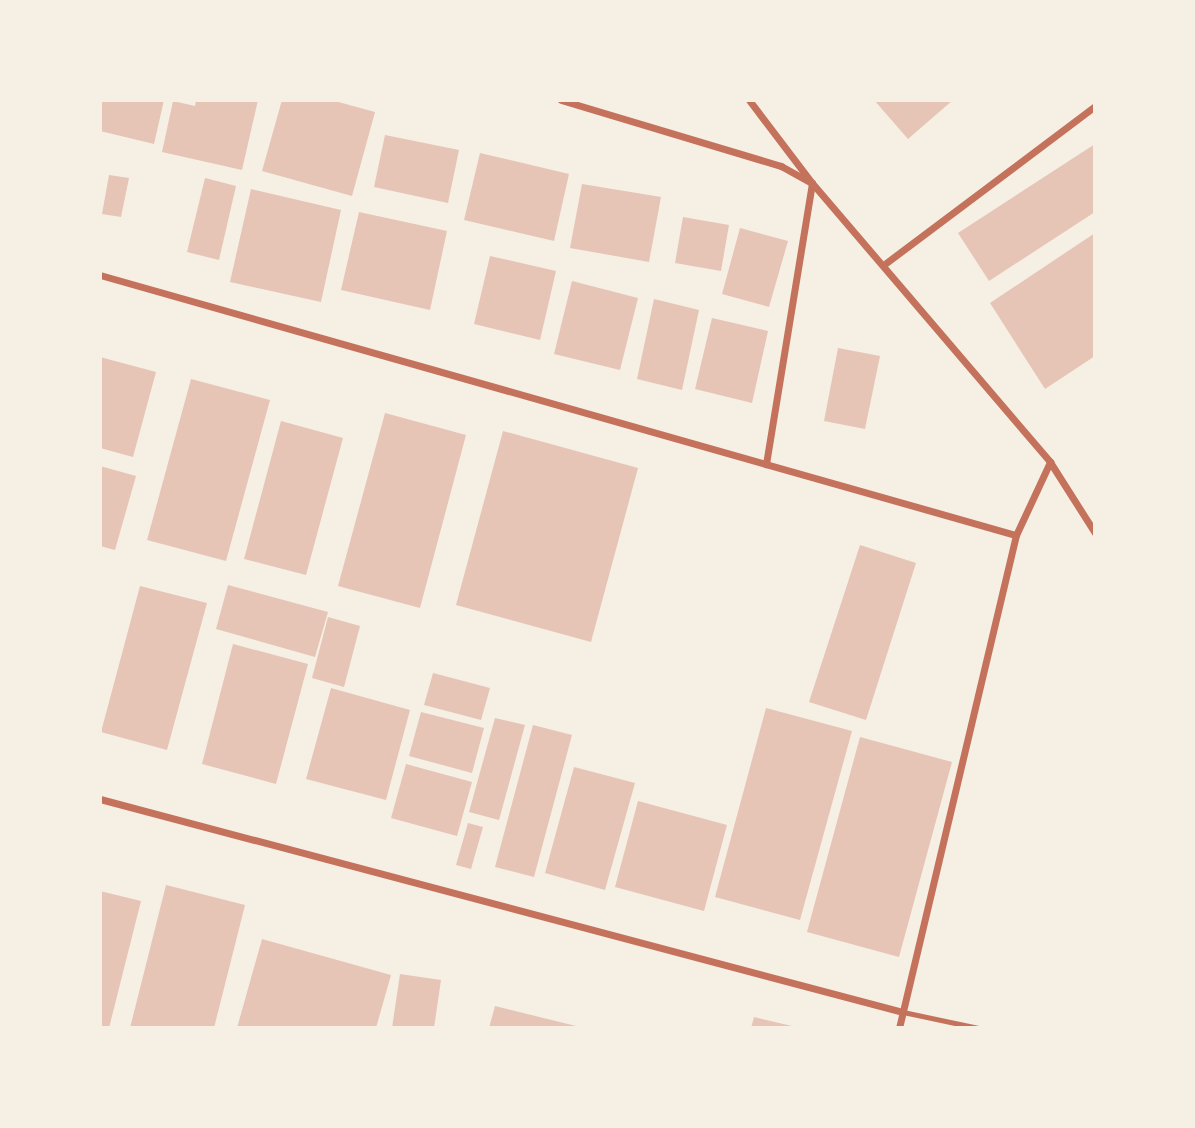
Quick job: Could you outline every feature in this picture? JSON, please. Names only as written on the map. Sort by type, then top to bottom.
[{"type":"street","points":[[561,100],[780,166],[812,183]]},
{"type":"street","points":[[749,100],[812,183],[886,263],[1050,462],[1095,533]]},
{"type":"street","points":[[886,263],[1095,106]]},
{"type":"street","points":[[766,464],[812,183]]},
{"type":"street","points":[[100,275],[1016,535]]},
{"type":"street","points":[[899,1028],[1016,535],[1050,462]]},
{"type":"street","points":[[100,799],[903,1012]]},
{"type":"lane","points":[[903,1012],[978,1028]]},
{"type":"building","points":[[100,100],[164,100],[154,144],[100,131]]},
{"type":"building","points":[[196,100],[258,100],[242,170],[162,152],[173,101],[195,106]]},
{"type":"building","points":[[282,100],[331,100],[375,112],[352,196],[262,171]]},
{"type":"building","points":[[874,100],[953,100],[908,139]]},
{"type":"building","points":[[385,135],[459,150],[448,203],[374,187]]},
{"type":"building","points":[[1095,144],[1095,212],[989,281],[958,233]]},
{"type":"building","points":[[480,153],[569,174],[554,241],[464,220]]},
{"type":"building","points":[[109,175],[129,178],[121,217],[102,214]]},
{"type":"building","points":[[205,178],[236,186],[219,260],[187,252]]},
{"type":"building","points":[[582,184],[661,197],[649,262],[570,248]]},
{"type":"building","points":[[251,189],[341,210],[321,302],[230,282]]},
{"type":"building","points":[[359,212],[447,231],[430,310],[341,290]]},
{"type":"building","points":[[683,217],[729,225],[721,271],[675,263]]},
{"type":"building","points":[[740,228],[788,241],[769,307],[722,294]]},
{"type":"building","points":[[1095,233],[1095,356],[1045,389],[990,303]]},
{"type":"building","points":[[490,256],[556,271],[540,340],[474,324]]},
{"type":"building","points":[[572,281],[638,298],[620,370],[554,354]]},
{"type":"building","points":[[654,299],[699,310],[682,390],[637,379]]},
{"type":"building","points":[[712,318],[768,331],[752,403],[695,389]]},
{"type":"building","points":[[838,348],[880,356],[865,429],[824,421]]},
{"type":"building","points":[[100,357],[156,372],[133,457],[100,448]]},
{"type":"building","points":[[191,379],[270,400],[226,561],[147,540]]},
{"type":"building","points":[[385,413],[466,435],[420,608],[338,586]]},
{"type":"building","points":[[281,421],[343,438],[306,575],[244,559]]},
{"type":"building","points":[[503,431],[638,468],[591,642],[456,605]]},
{"type":"building","points":[[100,466],[136,476],[115,550],[100,546]]},
{"type":"building","points":[[860,545],[916,563],[866,720],[809,702]]},
{"type":"building","points":[[228,585],[328,612],[315,657],[216,629]]},
{"type":"building","points":[[140,586],[207,603],[167,750],[101,732]]},
{"type":"building","points":[[328,617],[360,626],[344,687],[312,678]]},
{"type":"building","points":[[233,644],[308,664],[276,784],[202,764]]},
{"type":"building","points":[[433,673],[490,688],[481,720],[424,705]]},
{"type":"building","points":[[331,688],[410,710],[386,800],[306,779]]},
{"type":"building","points":[[766,708],[852,731],[800,920],[715,897]]},
{"type":"building","points":[[421,712],[484,728],[472,773],[409,756]]},
{"type":"building","points":[[495,718],[525,725],[499,820],[469,812]]},
{"type":"building","points":[[533,725],[572,735],[534,877],[495,867]]},
{"type":"building","points":[[860,737],[952,762],[899,957],[807,932]]},
{"type":"building","points":[[406,764],[472,782],[457,836],[391,818]]},
{"type":"building","points":[[574,767],[635,783],[605,890],[545,873]]},
{"type":"building","points":[[638,801],[727,825],[704,911],[615,887]]},
{"type":"building","points":[[468,823],[483,827],[471,869],[456,865]]},
{"type":"building","points":[[166,885],[245,905],[214,1028],[130,1028]]},
{"type":"building","points":[[100,891],[141,901],[109,1028],[100,1028]]},
{"type":"building","points":[[262,939],[391,975],[376,1028],[237,1028]]},
{"type":"building","points":[[400,974],[441,980],[434,1028],[392,1028]]},
{"type":"building","points":[[495,1006],[580,1027],[489,1028]]},
{"type":"building","points":[[754,1017],[796,1027],[796,1028],[751,1028]]}]
